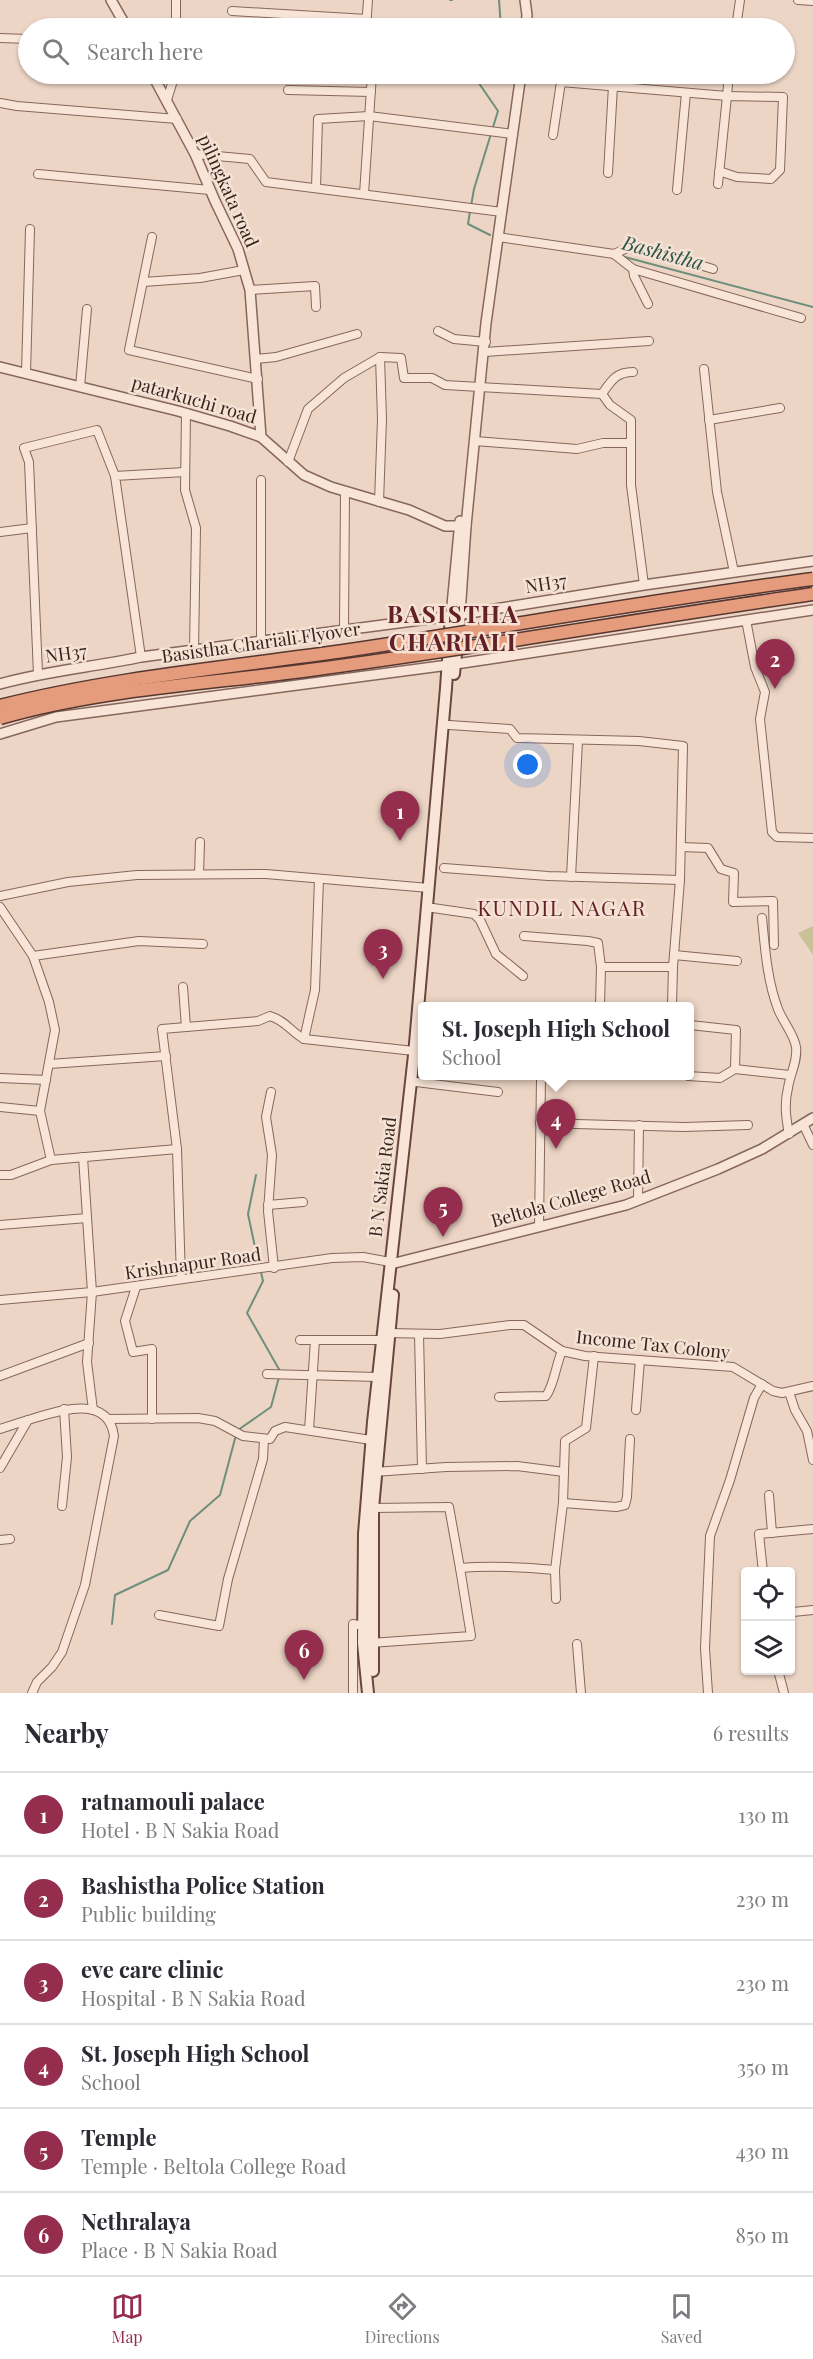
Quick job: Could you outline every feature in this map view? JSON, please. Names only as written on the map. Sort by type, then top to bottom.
[{"type":"highway","name":"Basistha Chariali Flyover","points":[[0,706],[79,688],[145,677],[356,649],[714,592],[813,579]]},
{"type":"highway","name":"Basistha Chariali Flyover","points":[[0,718],[44,706],[96,697],[309,670],[813,594]]},
{"type":"main road","points":[[424,1002],[449,725],[455,615]]},
{"type":"main road","name":"B N Sakia Road","points":[[422,1002],[429,888],[452,664]]},
{"type":"main road","name":"B N Sakia Road","points":[[374,1693],[364,1628],[364,1534],[373,1472],[384,1336],[418,1054]]},
{"type":"main road","name":"B N Sakia Road","points":[[393,1263],[418,1058]]},
{"type":"main road","name":"B N Sakia Road","points":[[368,1693],[373,1508],[371,1440],[377,1377],[384,1336]]},
{"type":"street","points":[[111,0],[121,18]]},
{"type":"street","points":[[176,0],[176,18]]},
{"type":"street","points":[[367,18],[368,0]]},
{"type":"street","points":[[525,0],[527,18]]},
{"type":"street","points":[[737,18],[740,0]]},
{"type":"street","points":[[798,0],[813,1]]},
{"type":"street","points":[[232,11],[350,18]]},
{"type":"street","points":[[0,38],[18,39]]},
{"type":"street","name":"pilingkata road","points":[[158,84],[195,154],[238,249],[250,290],[261,437]]},
{"type":"street","points":[[167,100],[172,84]]},
{"type":"street","points":[[364,194],[371,84]]},
{"type":"street","points":[[455,615],[483,341],[520,84]]},
{"type":"street","points":[[553,135],[561,84]]},
{"type":"street","points":[[587,84],[727,96],[783,97],[780,170],[771,179],[737,177],[719,171]]},
{"type":"street","points":[[718,184],[728,84]]},
{"type":"street","points":[[608,173],[613,86]]},
{"type":"street","points":[[288,90],[371,92]]},
{"type":"street","points":[[677,190],[686,93]]},
{"type":"street","points":[[1,106],[177,119]]},
{"type":"street","points":[[316,188],[318,118],[369,116],[513,134]]},
{"type":"street","points":[[195,154],[250,159],[266,182],[502,212]]},
{"type":"street","points":[[38,174],[210,190]]},
{"type":"street","points":[[26,373],[30,229]]},
{"type":"street","points":[[152,237],[129,350],[258,379]]},
{"type":"street","points":[[498,237],[614,254],[633,269],[801,318]]},
{"type":"street","points":[[614,254],[634,245],[713,269]]},
{"type":"street","points":[[633,269],[634,276],[648,304]]},
{"type":"street","points":[[143,282],[200,278],[244,270]]},
{"type":"street","points":[[250,290],[315,286],[316,307]]},
{"type":"street","points":[[80,387],[87,309]]},
{"type":"street","points":[[438,332],[454,339],[483,341]]},
{"type":"street","points":[[256,359],[276,357],[357,334]]},
{"type":"street","points":[[463,526],[475,441],[478,387],[485,352],[483,341]]},
{"type":"street","points":[[485,352],[649,341]]},
{"type":"street","points":[[379,502],[382,419],[381,357]]},
{"type":"street","points":[[288,462],[308,409],[344,378],[381,357],[401,358],[404,378],[432,378],[445,386],[602,394]]},
{"type":"street","name":"patarkuchi road","points":[[0,367],[186,413],[261,437],[304,475],[345,491],[409,510],[445,526],[463,526]]},
{"type":"street","points":[[704,369],[717,492],[734,572]]},
{"type":"street","points":[[602,394],[616,375],[621,372],[633,372]]},
{"type":"street","points":[[602,394],[610,405],[631,420],[631,485],[644,585]]},
{"type":"street","points":[[709,420],[780,408]]},
{"type":"street","points":[[186,413],[187,501],[193,513],[196,528],[194,650]]},
{"type":"street","points":[[38,674],[29,462],[24,448],[97,430],[115,476],[141,657]]},
{"type":"street","points":[[475,441],[577,449],[603,443],[631,443]]},
{"type":"street","points":[[115,476],[185,472]]},
{"type":"street","points":[[261,480],[261,641]]},
{"type":"street","points":[[344,630],[345,491]]},
{"type":"street","points":[[0,532],[32,528]]},
{"type":"street","name":"NH37","points":[[0,684],[38,674],[91,668],[141,657],[455,615],[813,561]]},
{"type":"street","points":[[0,734],[56,717],[452,664],[813,610]]},
{"type":"street","points":[[746,620],[755,667],[765,692],[760,719],[772,832],[777,837],[813,838]]},
{"type":"street","points":[[449,725],[510,729],[517,738],[639,741],[683,746],[680,880],[672,1002]]},
{"type":"street","points":[[571,877],[578,741]]},
{"type":"street","points":[[199,874],[200,842]]},
{"type":"street","points":[[681,847],[708,848],[721,869],[734,873],[733,902],[773,901],[774,945]]},
{"type":"street","points":[[444,868],[571,877],[680,880]]},
{"type":"street","points":[[0,896],[68,882],[137,875],[266,874],[429,888]]},
{"type":"street","points":[[304,1039],[315,990],[319,879]]},
{"type":"street","points":[[0,907],[33,956],[49,1002],[55,1030],[40,1111],[51,1160]]},
{"type":"street","points":[[433,908],[474,914],[480,920],[496,954],[523,976]]},
{"type":"street","points":[[762,918],[771,983],[778,1009],[796,1044],[797,1056],[790,1075],[785,1115],[789,1134]]},
{"type":"street","points":[[524,936],[588,940],[598,943],[601,967],[600,1002]]},
{"type":"street","points":[[33,956],[139,941],[203,944]]},
{"type":"street","points":[[674,955],[737,961]]},
{"type":"street","points":[[601,967],[673,967]]},
{"type":"street","points":[[183,987],[186,1027]]},
{"type":"street","points":[[181,1279],[177,1149],[162,1029],[258,1021],[270,1016],[283,1020],[294,1034],[304,1039],[418,1046]]},
{"type":"street","points":[[694,1025],[736,1030],[735,1069]]},
{"type":"street","points":[[49,1064],[166,1056]]},
{"type":"street","points":[[694,1076],[720,1078],[735,1069],[790,1075]]},
{"type":"street","points":[[0,1078],[46,1080]]},
{"type":"street","points":[[539,1227],[541,1080]]},
{"type":"street","points":[[416,1082],[498,1092]]},
{"type":"street","points":[[272,1092],[266,1117],[272,1155],[268,1205],[270,1245],[274,1268]]},
{"type":"street","points":[[0,1107],[40,1111]]},
{"type":"street","name":"Beltola College Road","points":[[393,1263],[638,1200],[718,1169],[789,1134],[813,1119]]},
{"type":"street","points":[[540,1124],[684,1127],[748,1125]]},
{"type":"street","points":[[638,1200],[639,1125]]},
{"type":"street","points":[[804,1126],[813,1145]]},
{"type":"street","points":[[0,1175],[11,1174],[51,1160],[177,1149]]},
{"type":"street","points":[[83,1157],[92,1292],[87,1362],[93,1410]]},
{"type":"street","points":[[268,1205],[303,1202]]},
{"type":"street","points":[[0,1225],[87,1218]]},
{"type":"street","name":"Krishnapur Road","points":[[0,1300],[136,1287],[332,1258],[363,1257],[393,1263]]},
{"type":"street","points":[[136,1287],[125,1321],[133,1352],[152,1349],[152,1419]]},
{"type":"street","name":"Income Tax Colony","points":[[300,1340],[440,1334],[524,1325],[562,1350],[594,1356],[733,1367],[773,1392],[782,1394],[789,1392]]},
{"type":"street","points":[[419,1334],[422,1468]]},
{"type":"street","points":[[309,1430],[315,1340]]},
{"type":"street","points":[[0,1376],[88,1343]]},
{"type":"street","points":[[499,1397],[546,1396],[562,1350]]},
{"type":"street","points":[[556,1599],[555,1570],[563,1503],[565,1442],[586,1428],[594,1356]]},
{"type":"street","points":[[636,1410],[640,1360]]},
{"type":"street","points":[[267,1374],[377,1377]]},
{"type":"street","points":[[708,1693],[705,1648],[710,1536],[730,1480],[754,1398],[762,1384]]},
{"type":"street","points":[[813,1386],[789,1392],[795,1410],[807,1431],[813,1460]]},
{"type":"street","points":[[62,1506],[67,1457],[64,1409]]},
{"type":"street","points":[[0,1429],[64,1409],[93,1410],[109,1419],[113,1424],[114,1436],[85,1585],[62,1652],[52,1667],[37,1682],[32,1693]]},
{"type":"street","points":[[109,1419],[178,1417],[215,1421],[236,1434],[264,1439],[270,1439],[275,1431],[285,1427],[371,1440]]},
{"type":"street","points":[[0,1468],[28,1420]]},
{"type":"street","points":[[159,1615],[219,1626],[228,1579],[263,1459],[264,1439]]},
{"type":"street","points":[[563,1503],[616,1507],[625,1505],[630,1439]]},
{"type":"street","points":[[373,1472],[422,1468],[517,1466],[564,1472]]},
{"type":"street","points":[[769,1495],[772,1533]]},
{"type":"street","points":[[368,1643],[471,1636],[449,1507],[373,1508]]},
{"type":"street","points":[[762,1567],[759,1534],[813,1529]]},
{"type":"street","points":[[0,1540],[10,1539]]},
{"type":"street","points":[[460,1568],[520,1567],[555,1570]]},
{"type":"street","points":[[795,1612],[813,1610]]},
{"type":"street","points":[[356,1693],[354,1634],[364,1628]]},
{"type":"street","points":[[577,1644],[581,1693]]},
{"type":"street","points":[[779,1675],[784,1693]]},
{"type":"shaded area","points":[[813,926],[813,955],[798,933]]},
{"type":"waterway","name":"Bashistha","points":[[499,0],[500,18]]},
{"type":"waterway","name":"Bashistha","points":[[471,206],[498,111],[479,84]]},
{"type":"waterway","name":"Bashistha","points":[[470,211],[468,224],[490,235]]},
{"type":"waterway","name":"Bashistha","points":[[621,256],[813,307]]},
{"type":"waterway","points":[[256,1175],[248,1214],[259,1266]]},
{"type":"waterway","points":[[261,1272],[263,1281],[247,1313],[280,1371]]},
{"type":"waterway","points":[[238,1430],[271,1407],[279,1377]]},
{"type":"waterway","points":[[112,1624],[115,1595],[168,1570],[190,1521],[220,1495],[236,1435]]},
{"type":"place","name":"Bashistha Police Station","points":[[775,689]]},
{"type":"place","name":"ratnamouli palace","points":[[400,841]]},
{"type":"place","name":"eve care clinic","points":[[383,979]]},
{"type":"place","name":"St. Joseph High School","points":[[556,1149]]},
{"type":"place","name":"Temple","points":[[443,1237]]},
{"type":"place","name":"Nethralaya","points":[[304,1680]]},
{"type":"district","name":"BASISTHA CHARIALI","points":[[453,629]]},
{"type":"district","name":"KUNDIL NAGAR","points":[[562,909]]}]
